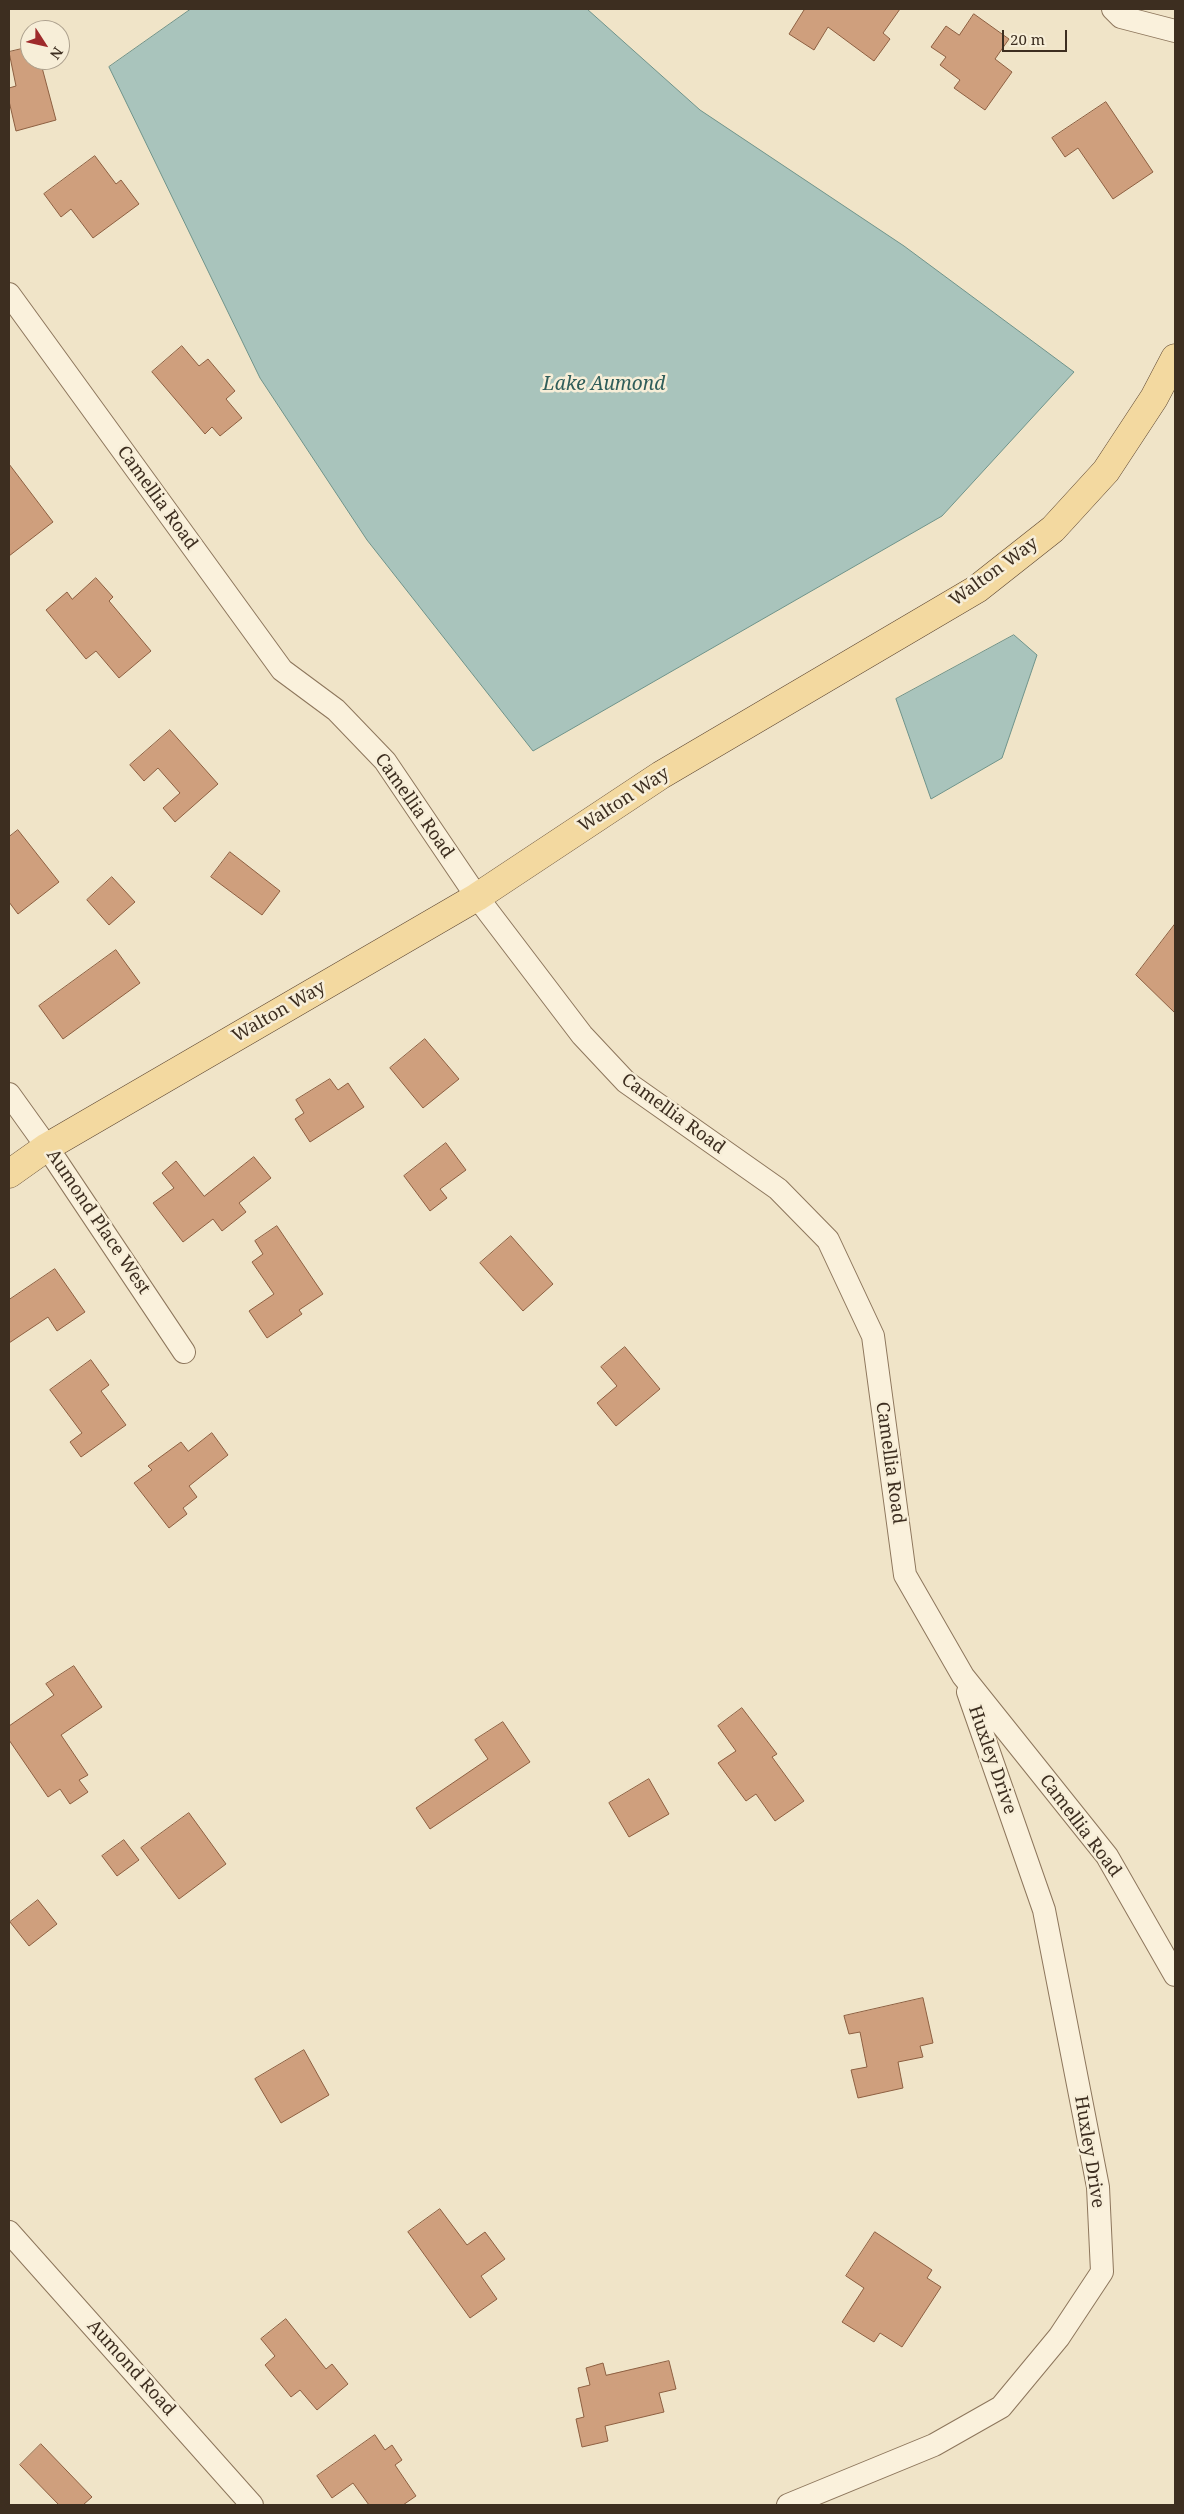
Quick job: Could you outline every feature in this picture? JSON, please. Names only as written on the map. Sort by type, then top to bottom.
[{"type":"main road","name":"Walton Way","points":[[9,1174],[48,1147],[477,896],[660,775],[977,589],[1053,529],[1106,471],[1173,368]]},
{"type":"street","points":[[1113,9],[1121,17],[1175,30]]},
{"type":"street","name":"Camellia Road","points":[[9,294],[282,670],[336,710],[385,761],[477,896],[582,1035],[626,1082],[778,1189],[828,1240],[873,1336],[905,1575],[963,1676],[1107,1856],[1175,1975]]},
{"type":"street","name":"Aumond Place West","points":[[9,1094],[48,1147],[184,1352]]},
{"type":"street","name":"Huxley Drive","points":[[788,2505],[934,2445],[1001,2407],[1060,2337],[1102,2272],[1098,2187],[1044,1910],[963,1676]]},
{"type":"street","name":"Aumond Road","points":[[9,2232],[252,2505]]},
{"type":"water","name":"Lake Aumond","points":[[191,9],[587,9],[700,110],[904,246],[1074,372],[942,516],[533,751],[367,540],[260,378],[109,67]]},
{"type":"water","points":[[1014,635],[1037,655],[1002,758],[931,799],[896,699]]},
{"type":"building","points":[[802,9],[900,9],[883,33],[890,39],[874,61],[828,27],[814,50],[789,34],[804,10]]},
{"type":"building","points":[[974,14],[1009,39],[995,59],[1012,72],[985,110],[954,88],[960,80],[940,65],[946,57],[931,47],[946,26],[959,35]]},
{"type":"building","points":[[20,49],[20,70],[43,70],[56,120],[16,131],[9,101],[9,88],[16,86],[9,52]]},
{"type":"building","points":[[1106,102],[1153,172],[1113,199],[1078,148],[1065,157],[1052,138]]},
{"type":"building","points":[[95,156],[116,184],[121,180],[139,204],[93,238],[71,209],[61,217],[44,194]]},
{"type":"building","points":[[182,346],[199,366],[208,359],[235,391],[226,399],[242,418],[220,436],[212,427],[205,434],[152,372]]},
{"type":"building","points":[[9,464],[53,522],[9,556]]},
{"type":"building","points":[[96,578],[113,597],[109,601],[151,651],[119,678],[96,651],[86,659],[46,610],[67,592],[72,599]]},
{"type":"building","points":[[170,730],[218,784],[175,822],[163,808],[180,793],[158,768],[144,781],[130,765]]},
{"type":"building","points":[[18,830],[59,882],[18,914],[9,902],[9,837]]},
{"type":"building","points":[[230,852],[280,891],[262,915],[211,877]]},
{"type":"building","points":[[112,877],[135,902],[109,925],[87,900]]},
{"type":"building","points":[[1175,924],[1175,1013],[1136,975]]},
{"type":"building","points":[[116,950],[140,983],[63,1039],[39,1006]]},
{"type":"building","points":[[425,1039],[459,1079],[423,1108],[390,1068]]},
{"type":"building","points":[[330,1079],[338,1090],[348,1083],[364,1107],[310,1142],[295,1119],[304,1113],[296,1100]]},
{"type":"building","points":[[446,1143],[466,1170],[440,1189],[447,1198],[430,1211],[404,1176]]},
{"type":"building","points":[[254,1157],[271,1178],[239,1203],[246,1212],[222,1231],[213,1219],[183,1242],[153,1203],[174,1188],[162,1173],[176,1161],[204,1196]]},
{"type":"building","points":[[277,1226],[323,1294],[299,1310],[302,1314],[267,1338],[249,1311],[274,1294],[252,1262],[263,1254],[255,1241]]},
{"type":"building","points":[[511,1236],[553,1284],[523,1311],[480,1263]]},
{"type":"building","points":[[55,1269],[85,1312],[57,1331],[48,1317],[9,1343],[9,1300]]},
{"type":"building","points":[[625,1347],[660,1389],[616,1426],[597,1403],[617,1386],[601,1367]]},
{"type":"building","points":[[91,1360],[109,1385],[101,1391],[126,1425],[81,1457],[70,1442],[82,1433],[50,1390]]},
{"type":"building","points":[[212,1433],[228,1455],[189,1486],[197,1497],[183,1508],[187,1514],[169,1528],[134,1483],[152,1470],[148,1466],[181,1442],[188,1451]]},
{"type":"building","points":[[74,1666],[102,1707],[61,1735],[88,1775],[79,1780],[88,1792],[70,1804],[60,1789],[48,1797],[9,1740],[9,1726],[54,1695],[46,1684]]},
{"type":"building","points":[[742,1708],[777,1754],[772,1757],[804,1801],[775,1821],[756,1794],[746,1801],[718,1763],[736,1751],[718,1726]]},
{"type":"building","points":[[503,1722],[530,1762],[430,1829],[416,1808],[488,1759],[475,1740]]},
{"type":"building","points":[[649,1779],[669,1814],[629,1837],[609,1803]]},
{"type":"building","points":[[189,1813],[226,1864],[179,1899],[141,1848]]},
{"type":"building","points":[[124,1840],[139,1860],[117,1876],[102,1856]]},
{"type":"building","points":[[38,1900],[57,1924],[29,1946],[10,1922]]},
{"type":"building","points":[[923,1998],[933,2043],[920,2046],[923,2057],[898,2062],[903,2088],[858,2098],[851,2070],[867,2067],[860,2032],[849,2034],[844,2016]]},
{"type":"building","points":[[304,2050],[329,2095],[281,2123],[255,2079]]},
{"type":"building","points":[[440,2209],[467,2245],[485,2232],[505,2259],[481,2276],[497,2299],[470,2318],[408,2232]]},
{"type":"building","points":[[875,2232],[932,2270],[927,2278],[941,2287],[902,2347],[880,2333],[874,2342],[842,2322],[864,2288],[846,2276]]},
{"type":"building","points":[[286,2319],[326,2369],[332,2364],[348,2384],[317,2410],[300,2390],[291,2397],[265,2365],[275,2356],[261,2339]]},
{"type":"building","points":[[669,2361],[676,2389],[659,2393],[664,2412],[605,2426],[608,2441],[582,2447],[576,2419],[584,2417],[578,2388],[590,2385],[586,2368],[603,2363],[606,2375]]},
{"type":"building","points":[[375,2435],[385,2450],[392,2445],[402,2460],[395,2465],[416,2496],[403,2505],[369,2505],[353,2483],[332,2498],[317,2476]]},
{"type":"building","points":[[41,2444],[92,2497],[83,2505],[59,2505],[20,2465]]}]
